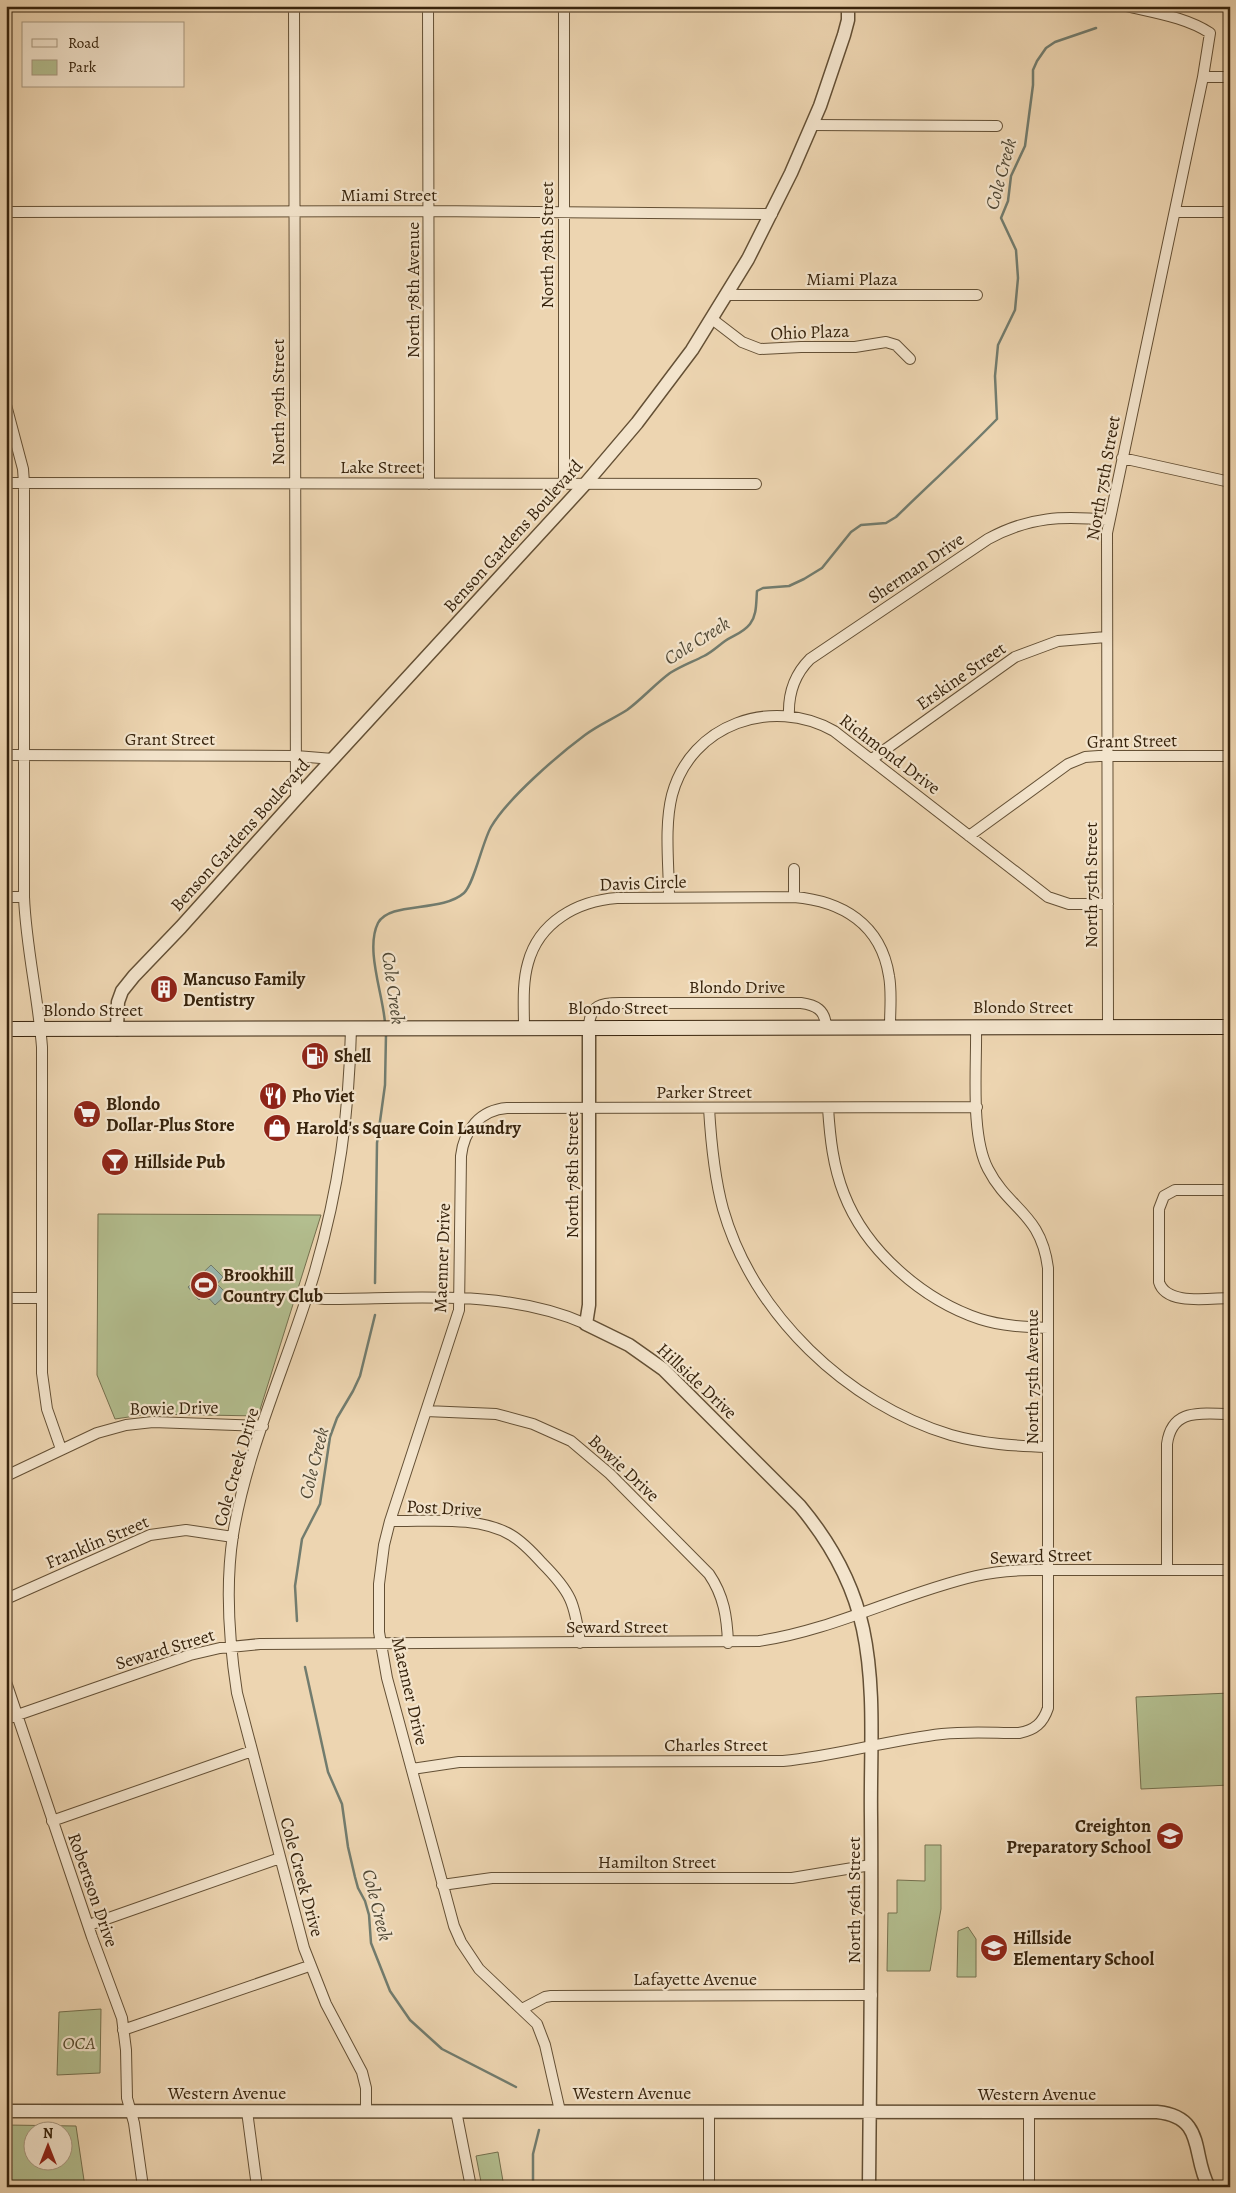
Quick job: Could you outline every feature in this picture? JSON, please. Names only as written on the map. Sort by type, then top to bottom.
[{"type":"main road","name":"Blondo Street","points":[[6,1029],[402,1030],[589,1026],[1230,1027]]},
{"type":"street","name":"North 79th Street","points":[[294,6],[296,799]]},
{"type":"street","name":"North 78th Avenue","points":[[428,6],[429,484]]},
{"type":"street","name":"North 78th Street","points":[[564,6],[564,483]]},
{"type":"street","name":"Benson Gardens Boulevard","points":[[117,1029],[118,1002],[126,985],[586,483],[638,423],[673,377],[727,295],[772,214],[812,125],[844,36],[848,20],[848,6]]},
{"type":"street","name":"North 75th Street","points":[[1108,1026],[1106,545],[1109,520],[1203,77],[1210,33],[1198,25],[1177,17],[1126,6]]},
{"type":"street","points":[[1203,77],[1230,77]]},
{"type":"street","points":[[812,125],[997,126]]},
{"type":"street","name":"Miami Street","points":[[6,212],[429,211],[772,214]]},
{"type":"street","points":[[1175,212],[1230,212]]},
{"type":"street","name":"Miami Plaza","points":[[727,295],[977,295]]},
{"type":"street","name":"Ohio Plaza","points":[[712,319],[742,342],[760,349],[854,347],[886,342],[896,345],[910,359]]},
{"type":"street","points":[[6,405],[23,469],[24,483],[24,897],[27,936],[43,1054],[43,1390],[49,1418],[61,1449]]},
{"type":"street","points":[[1122,458],[1230,482]]},
{"type":"street","name":"Lake Street","points":[[6,483],[756,484]]},
{"type":"street","name":"Sherman Drive","points":[[789,716],[788,707],[794,682],[810,659],[988,539],[1012,527],[1042,519],[1071,517],[1109,520]]},
{"type":"street","name":"Erskine Street","points":[[872,759],[1015,657],[1037,647],[1058,641],[1106,637]]},
{"type":"street","name":"Richmond Drive","points":[[669,898],[670,807],[676,783],[686,764],[706,742],[731,725],[759,716],[789,716],[801,717],[825,726],[848,740],[1048,897],[1069,904],[1108,904]]},
{"type":"street","name":"Grant Street","points":[[6,755],[296,756],[333,759]]},
{"type":"street","name":"Grant Street","points":[[969,836],[1068,764],[1085,757],[1230,756]]},
{"type":"street","points":[[794,869],[794,897]]},
{"type":"street","points":[[6,897],[24,897]]},
{"type":"street","name":"Davis Circle","points":[[524,1028],[524,986],[528,963],[540,938],[561,917],[578,906],[598,899],[794,897],[819,900],[838,907],[857,919],[872,934],[882,950],[888,968],[890,1026]]},
{"type":"street","name":"Blondo Drive","points":[[589,1026],[590,1015],[593,1010],[603,1004],[801,1003],[814,1006],[822,1011],[826,1026]]},
{"type":"street","name":"North 78th Street","points":[[586,1324],[589,1305],[589,1026]]},
{"type":"street","name":"North 75th Avenue","points":[[976,1026],[978,1140],[987,1168],[1000,1187],[1027,1216],[1043,1244],[1048,1268],[1048,1708],[1038,1726],[1030,1731],[1019,1733]]},
{"type":"street","name":"Cole Creek Drive","points":[[351,1029],[348,1103],[341,1162],[330,1217],[307,1297],[242,1496],[233,1537],[229,1591],[231,1646],[237,1693],[280,1858],[309,1966],[326,2004],[362,2072],[366,2088],[366,2111]]},
{"type":"street","name":"Parker Street","points":[[461,1160],[463,1142],[469,1130],[482,1116],[507,1108],[977,1107]]},
{"type":"street","points":[[709,1108],[716,1180],[724,1211],[736,1243],[767,1299],[788,1326],[814,1353],[864,1394],[920,1424],[951,1435],[981,1442],[1048,1448]]},
{"type":"street","points":[[828,1108],[832,1153],[844,1195],[864,1230],[893,1263],[928,1294],[964,1313],[1002,1324],[1048,1328]]},
{"type":"street","name":"Maenner Drive","points":[[461,1160],[460,1298],[458,1314],[390,1521],[384,1545],[379,1584],[381,1644],[387,1678],[454,1926],[470,1957],[490,1981],[522,2009],[536,2024],[542,2034],[560,2111]]},
{"type":"street","points":[[1230,1190],[1175,1190],[1164,1196],[1159,1209],[1159,1282],[1165,1293],[1176,1298],[1230,1298]]},
{"type":"street","name":"Hillside Drive","points":[[307,1297],[325,1299],[460,1298],[526,1304],[565,1315],[629,1345],[663,1369],[800,1506],[817,1526],[832,1551],[846,1577],[859,1614]]},
{"type":"street","points":[[6,1298],[42,1298]]},
{"type":"street","name":"Bowie Drive","points":[[426,1411],[479,1412],[512,1417],[553,1432],[585,1451],[709,1574],[719,1589],[725,1607],[728,1643]]},
{"type":"street","points":[[1167,1570],[1168,1436],[1175,1423],[1184,1416],[1192,1414],[1230,1414]]},
{"type":"street","name":"Bowie Drive","points":[[6,1476],[107,1429],[138,1423],[264,1426]]},
{"type":"street","name":"Post Drive","points":[[390,1521],[459,1522],[484,1525],[511,1535],[556,1576],[568,1592],[574,1607],[580,1643]]},
{"type":"street","name":"Franklin Street","points":[[6,1600],[150,1535],[186,1530],[233,1537]]},
{"type":"street","name":"Seward Street","points":[[6,1719],[190,1655],[231,1646],[260,1644],[758,1642],[784,1637],[976,1576],[1005,1571],[1230,1570]]},
{"type":"street","name":"North 76th Street","points":[[859,1614],[869,1671],[872,1995],[869,2187]]},
{"type":"street","name":"Robertson Drive","points":[[6,1682],[52,1821],[116,2001],[126,2050],[126,2098],[130,2110]]},
{"type":"street","name":"Charles Street","points":[[412,1769],[459,1762],[783,1761],[808,1759],[943,1734],[1019,1733]]},
{"type":"street","points":[[52,1821],[252,1751]]},
{"type":"street","points":[[88,1925],[280,1858]]},
{"type":"street","name":"Hamilton Street","points":[[442,1885],[492,1878],[792,1878],[871,1865]]},
{"type":"street","points":[[123,2030],[309,1966]]},
{"type":"street","name":"Lafayette Avenue","points":[[522,2009],[545,1997],[551,1996],[872,1995]]},
{"type":"street","points":[[130,2110],[134,2123],[143,2187]]},
{"type":"street","name":"Western Avenue","points":[[6,2111],[1157,2112],[1170,2114],[1185,2123],[1192,2130],[1198,2144],[1202,2175],[1209,2187]]},
{"type":"street","points":[[247,2111],[257,2187]]},
{"type":"street","points":[[456,2111],[470,2187]]},
{"type":"street","points":[[709,2111],[709,2187]]},
{"type":"street","points":[[1029,2112],[1029,2187]]},
{"type":"green space","name":"Brookhill Country Club","points":[[98,1214],[321,1215],[258,1416],[149,1414],[115,1419],[97,1375]]},
{"type":"green space","points":[[1230,1693],[1230,1785],[1141,1789],[1136,1697]]},
{"type":"green space","points":[[925,1845],[941,1845],[941,1909],[930,1971],[887,1971],[888,1913],[897,1913],[897,1880],[925,1881]]},
{"type":"green space","points":[[968,1927],[976,1939],[976,1977],[957,1977],[958,1931]]},
{"type":"green space","name":"OCA","points":[[101,2009],[100,2073],[57,2075],[59,2012]]},
{"type":"green space","points":[[6,2125],[22,2125],[22,2170],[72,2170],[72,2126],[76,2126],[85,2187],[6,2187]]},
{"type":"green space","points":[[498,2152],[504,2187],[482,2187],[476,2156]]},
{"type":"water","name":"Brookhill Country Club","points":[[211,1265],[223,1277],[217,1284],[227,1294],[215,1305],[205,1294],[199,1300],[188,1287]]},
{"type":"waterway","name":"Cole Creek","points":[[385,1023],[373,946],[374,934],[378,923],[384,916],[404,909],[443,903],[464,893],[471,881],[491,827],[521,791],[548,766],[590,731],[627,710],[670,673],[707,654],[744,630],[754,617],[757,591],[763,588],[789,586],[804,579],[822,568],[851,532],[861,525],[886,523],[896,517],[997,419],[995,376],[998,345],[1015,310],[1018,278],[1016,250],[1001,218],[1008,201],[1011,176],[1025,146],[1033,85],[1033,70],[1046,48],[1055,42],[1096,28]]},
{"type":"waterway","name":"Cole Creek","points":[[375,1283],[377,1143],[385,1085],[386,1034]]},
{"type":"waterway","name":"Cole Creek","points":[[297,1621],[295,1586],[302,1539],[320,1504],[330,1437],[337,1418],[360,1376],[375,1315]]},
{"type":"waterway","name":"Cole Creek","points":[[305,1667],[328,1772],[342,1804],[348,1847],[355,1877],[369,1915],[371,1943],[390,1991],[410,2020],[442,2049],[516,2087]]},
{"type":"waterway","name":"Cole Creek","points":[[533,2187],[533,2154],[539,2130]]},
{"type":"place","name":"Mancuso Family Dentistry","points":[[164,989]]},
{"type":"place","name":"Shell","points":[[315,1056]]},
{"type":"place","name":"Pho Viet","points":[[273,1096]]},
{"type":"place","name":"Blondo Dollar-Plus Store","points":[[87,1114]]},
{"type":"place","name":"Harold's Square Coin Laundry","points":[[277,1128]]},
{"type":"place","name":"Hillside Pub","points":[[115,1162]]},
{"type":"place","name":"Brookhill Country Club","points":[[204,1285]]},
{"type":"place","name":"Creighton Preparatory School","points":[[1170,1836]]},
{"type":"place","name":"Hillside Elementary School","points":[[994,1948]]}]
